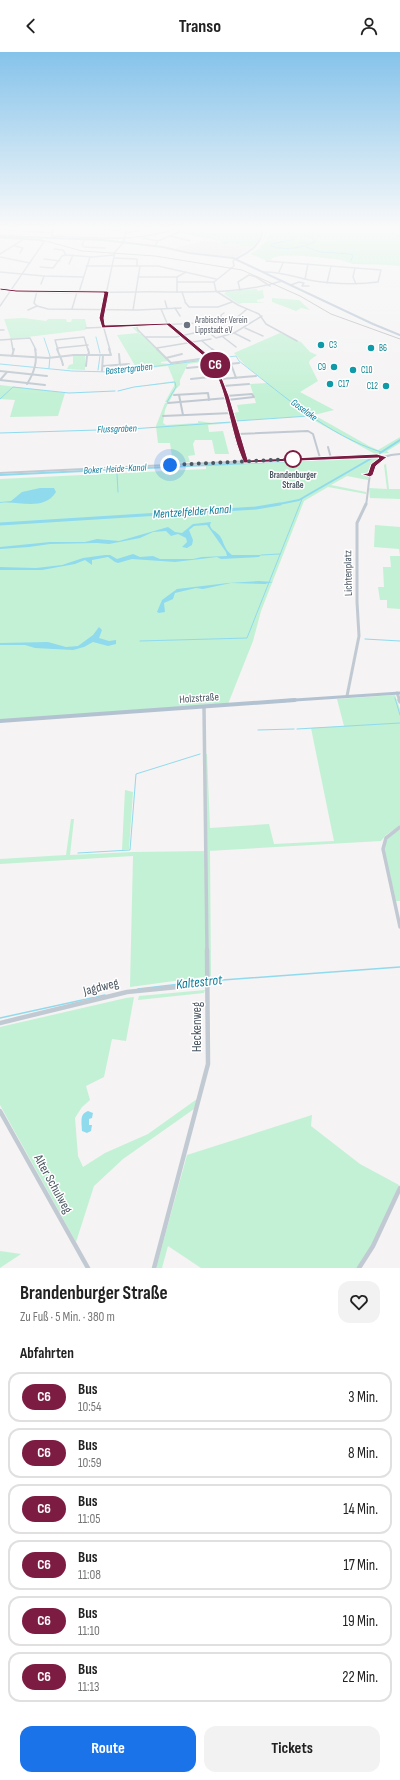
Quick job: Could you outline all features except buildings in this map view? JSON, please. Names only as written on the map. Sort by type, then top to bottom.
[{"type":"main road","points":[[288,284],[373,324],[400,335]]},
{"type":"main road","name":"Holzstraße","points":[[0,721],[399,693]]},
{"type":"street","points":[[0,306],[14,284]]},
{"type":"street","points":[[72,309],[81,284]]},
{"type":"street","points":[[0,355],[50,358],[61,356],[111,355],[101,318],[109,284]]},
{"type":"street","points":[[133,310],[137,284]]},
{"type":"street","points":[[177,284],[177,292]]},
{"type":"street","points":[[214,284],[216,291],[232,302],[259,314],[262,316],[266,324],[297,341]]},
{"type":"street","points":[[238,284],[240,290]]},
{"type":"street","points":[[266,284],[270,286]]},
{"type":"street","points":[[0,289],[9,291],[182,292],[240,290],[270,286],[275,284]]},
{"type":"street","points":[[303,284],[302,286],[309,286]]},
{"type":"street","points":[[349,284],[356,284]]},
{"type":"street","points":[[37,291],[34,302],[37,306]]},
{"type":"street","points":[[182,292],[185,302],[189,307],[218,307],[232,302]]},
{"type":"street","points":[[165,301],[167,308]]},
{"type":"street","points":[[28,310],[37,306],[48,309],[103,310],[181,308]]},
{"type":"street","points":[[175,308],[180,316]]},
{"type":"street","points":[[161,309],[168,323],[209,358],[214,365],[232,413],[246,462]]},
{"type":"street","points":[[86,328],[168,323],[222,322],[234,320],[247,309]]},
{"type":"street","points":[[222,322],[221,315],[224,313]]},
{"type":"street","points":[[212,335],[216,338],[234,333],[245,328],[262,316]]},
{"type":"street","points":[[136,325],[138,330],[146,336],[172,363],[221,356],[202,341]]},
{"type":"street","points":[[245,328],[263,336]]},
{"type":"street","points":[[146,336],[182,336],[203,331]]},
{"type":"street","points":[[234,333],[250,341]]},
{"type":"street","points":[[62,365],[61,356],[59,355],[55,340],[84,336],[90,354],[88,355],[86,366]]},
{"type":"street","points":[[222,337],[236,347]]},
{"type":"street","points":[[0,340],[30,338],[37,349],[38,358],[33,374],[27,384]]},
{"type":"street","points":[[11,339],[14,347],[12,356]]},
{"type":"street","points":[[157,348],[211,339]]},
{"type":"street","points":[[58,348],[88,345]]},
{"type":"street","points":[[119,354],[120,366]]},
{"type":"street","points":[[166,358],[182,354]]},
{"type":"street","points":[[101,355],[104,366],[102,371]]},
{"type":"street","points":[[187,368],[239,363]]},
{"type":"street","points":[[104,366],[120,366],[129,364]]},
{"type":"street","points":[[230,364],[236,378]]},
{"type":"street","points":[[0,371],[47,376]]},
{"type":"street","points":[[6,372],[0,380],[45,386]]},
{"type":"street","points":[[191,379],[256,376]]},
{"type":"street","points":[[223,386],[249,384]]},
{"type":"street","points":[[174,396],[208,394],[210,400]]},
{"type":"street","points":[[168,403],[210,400],[252,394],[254,397],[227,398]]},
{"type":"street","points":[[179,395],[183,415]]},
{"type":"street","points":[[163,416],[232,413]]},
{"type":"street","points":[[238,434],[308,431],[312,434],[320,458]]},
{"type":"street","points":[[328,447],[332,458]]},
{"type":"street","points":[[0,473],[377,455],[384,457],[400,454]]},
{"type":"street","name":"Lichtenplatz","points":[[347,696],[359,638],[357,597],[357,524],[366,506],[372,468],[384,457]]},
{"type":"street","points":[[399,693],[400,702]]},
{"type":"street","name":"Heckenweg","points":[[154,1268],[208,1064],[204,707]]},
{"type":"street","points":[[400,827],[387,836],[383,841],[383,849],[400,927]]},
{"type":"street","name":"Jagdweg","points":[[0,1023],[127,992],[208,984]]},
{"type":"street","name":"Alter Schulweg","points":[[0,1111],[88,1268]]},
{"type":"street","points":[[359,1268],[373,1246],[400,1188]]},
{"type":"green space","points":[[257,289],[258,291],[263,290],[264,298],[257,300],[257,302],[266,303],[239,304],[224,294],[227,291]]},
{"type":"green space","points":[[272,298],[299,300],[310,310],[301,308],[296,311],[272,302]]},
{"type":"green space","points":[[24,318],[46,321],[48,319],[66,319],[67,322],[71,322],[72,319],[85,319],[87,328],[85,330],[11,339],[4,319]]},
{"type":"green space","points":[[135,326],[140,333],[139,334],[142,334],[168,361],[161,363],[171,364],[207,358],[210,361],[188,364],[180,380],[180,385],[169,402],[165,402],[174,386],[174,382],[134,387],[174,381],[168,366],[111,372],[137,369],[117,335],[138,333],[132,327]]},
{"type":"green space","points":[[280,333],[301,342],[310,352],[317,355],[310,360],[309,363],[318,381],[300,392],[334,410],[314,415],[378,450],[400,437],[400,443],[387,451],[389,453],[375,454],[306,416],[236,421],[233,413],[239,412],[237,405],[256,403],[250,384],[267,383],[245,365],[234,353]]},
{"type":"green space","points":[[85,355],[85,370],[67,369],[69,365],[73,364],[73,356]]},
{"type":"green space","points":[[0,385],[65,393],[58,416],[10,417],[15,400],[0,399]]},
{"type":"green space","points":[[165,403],[168,403],[165,410],[163,423],[166,425],[198,423],[198,421],[212,423],[233,422],[208,425],[209,432],[223,431],[229,454],[215,454],[212,440],[195,440],[193,444],[195,455],[188,456],[190,462],[173,463],[170,443],[158,443],[156,426]]},
{"type":"green space","points":[[381,457],[372,467],[368,480],[347,476],[331,485],[366,492],[366,494],[328,487],[304,501],[261,611],[253,641],[228,704],[0,720],[0,479],[206,469],[206,464]]},
{"type":"green space","points":[[386,464],[389,489],[400,489],[400,499],[370,498],[369,488],[387,489],[384,465]]},
{"type":"green space","points":[[375,525],[400,527],[400,556],[399,549],[374,547]]},
{"type":"green space","points":[[390,556],[400,556],[400,609],[387,608],[387,600],[380,600],[378,587],[384,587],[383,567],[391,567]]},
{"type":"green space","points":[[395,695],[400,709],[400,825],[386,835],[381,841],[208,851],[210,851],[211,976],[130,987],[133,856],[0,864],[0,859],[66,855],[71,819],[74,819],[70,855],[207,851],[204,754],[207,754],[210,828],[269,824],[274,844],[334,841],[311,728],[344,726],[337,699]]},
{"type":"green space","points":[[125,790],[133,792],[129,849],[122,850]]},
{"type":"green space","points":[[400,829],[400,901],[396,901],[384,849],[387,839]]},
{"type":"green space","points":[[205,990],[204,993],[138,1000],[139,996]]},
{"type":"green space","points":[[134,997],[126,1041],[112,1039],[104,1077],[86,1086],[90,1100],[82,1107],[75,1118],[78,1156],[83,1167],[105,1153],[148,1134],[197,1099],[194,1109],[123,1159],[94,1186],[76,1242],[0,1105],[0,1027]]},
{"type":"green space","points":[[312,1115],[311,1126],[360,1164],[399,1185],[372,1245],[357,1268],[201,1268],[168,1246],[162,1268],[156,1268],[187,1155]]},
{"type":"green space","points":[[0,1251],[21,1254],[0,1268]]},
{"type":"water","points":[[40,488],[54,488],[56,492],[45,502],[30,504],[7,502],[0,503],[11,501],[22,492]]},
{"type":"water","points":[[211,522],[211,528],[220,536],[227,550],[232,555],[261,555],[259,557],[221,559],[217,557],[175,562],[132,559],[118,563],[108,557],[92,560],[92,565],[85,560],[75,564],[42,570],[0,570],[0,567],[36,568],[62,565],[83,558],[105,555],[110,555],[117,559],[133,554],[140,557],[153,556],[160,559],[193,559],[202,557],[227,556],[226,552],[207,525],[194,526],[189,530],[193,540],[192,545],[187,548],[182,547],[187,542],[186,538],[178,534],[171,536],[166,531],[153,532],[140,538],[109,544],[50,544],[0,549],[0,547],[50,542],[85,542],[97,539],[119,541],[168,527],[175,532],[182,533],[193,524]]},
{"type":"water","points":[[259,581],[273,582],[265,584],[231,583],[203,589],[196,588],[175,593],[173,599],[164,603],[165,612],[157,612],[162,600],[177,589],[228,583]]},
{"type":"water","points":[[99,627],[102,630],[99,638],[109,641],[116,640],[116,644],[108,646],[93,642],[84,647],[73,650],[35,648],[25,645],[0,645],[0,643],[48,642],[66,647],[78,646],[93,635]]},
{"type":"water","points":[[88,1111],[93,1113],[92,1118],[89,1119],[89,1125],[92,1125],[91,1131],[87,1133],[82,1131],[82,1117],[85,1112]]},
{"type":"waterway","points":[[96,337],[100,353]]},
{"type":"waterway","points":[[44,338],[50,356],[49,368]]},
{"type":"waterway","points":[[98,370],[100,356]]},
{"type":"waterway","name":"Bastertgraben","points":[[0,364],[72,371],[111,372],[236,356],[239,361],[272,387],[324,425],[361,445],[381,452]]},
{"type":"waterway","points":[[118,391],[134,387],[175,382],[176,387],[167,402]]},
{"type":"waterway","points":[[0,399],[13,387],[69,393],[115,391]]},
{"type":"waterway","name":"Flussgraben","points":[[236,421],[309,416]]},
{"type":"waterway","name":"Flussgraben","points":[[0,433],[131,429],[232,422]]},
{"type":"waterway","name":"Boker-Heide-Kanal","points":[[380,453],[400,440]]},
{"type":"waterway","name":"Boker-Heide-Kanal","points":[[0,475],[374,457]]},
{"type":"waterway","name":"Mentzelfelder Kanal","points":[[274,505],[299,500],[372,458]]},
{"type":"waterway","points":[[117,474],[118,492]]},
{"type":"waterway","points":[[140,641],[247,638],[302,499]]},
{"type":"waterway","name":"Mentzelfelder Kanal","points":[[274,505],[280,504]]},
{"type":"waterway","name":"Mentzelfelder Kanal","points":[[0,524],[256,508],[274,505]]},
{"type":"waterway","points":[[261,555],[280,554]]},
{"type":"waterway","points":[[365,639],[400,641]]},
{"type":"waterway","points":[[395,698],[400,715]]},
{"type":"waterway","points":[[297,729],[400,723]]},
{"type":"waterway","points":[[258,730],[294,729]]},
{"type":"waterway","points":[[78,853],[130,850],[136,774],[200,754]]},
{"type":"waterway","name":"Kaltestrot","points":[[209,981],[400,967]]},
{"type":"waterway","name":"Kaltestrot","points":[[138,989],[206,981]]},
{"type":"waterway","name":"Kaltestrot","points":[[0,1018],[105,995]]},
{"type":"railway","points":[[273,284],[300,296],[331,314],[400,339]]},
{"type":"bus line","name":"C6","points":[[0,289],[9,291],[107,292],[101,318],[103,327],[169,324],[210,359],[214,365],[226,396],[246,462],[377,455],[384,457],[374,465],[370,475],[364,474]]},
{"type":"place","name":"Arabischer Verein Lippstadt eV","points":[[187,325]]},
{"type":"place","name":"C3","points":[[321,345]]},
{"type":"place","name":"B6","points":[[371,348]]},
{"type":"place","name":"C9","points":[[334,367]]},
{"type":"place","name":"C10","points":[[353,370]]},
{"type":"place","name":"C17","points":[[330,384]]},
{"type":"place","name":"C12","points":[[386,386]]},
{"type":"place","name":"Brandenburger Straße","points":[[293,459]]},
{"type":"route","points":[[170,465],[293,459]]},
{"type":"water label","name":"Goselake","points":[[304,410]]}]
